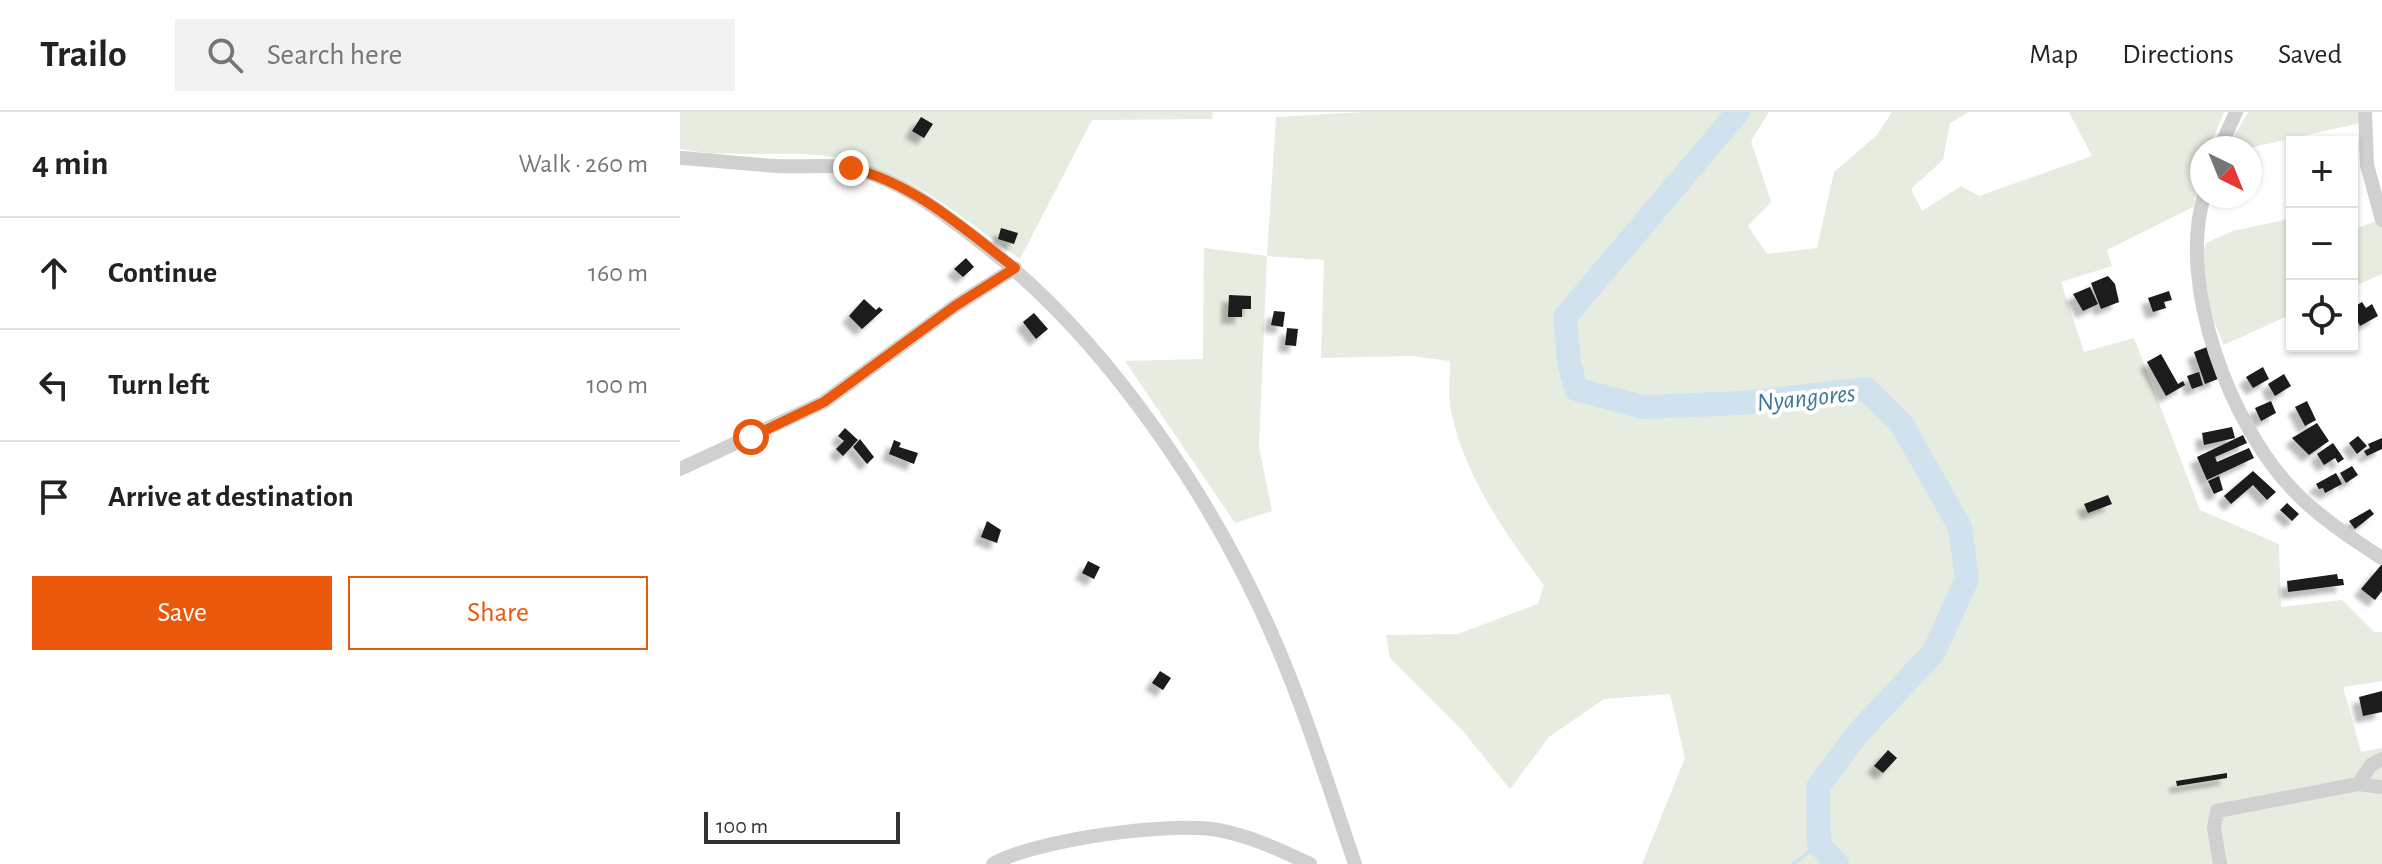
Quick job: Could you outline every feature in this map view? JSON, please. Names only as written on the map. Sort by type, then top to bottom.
[{"type":"street","points":[[2225,136],[2236,112]]},
{"type":"street","points":[[2365,112],[2367,165],[2382,220]]},
{"type":"street","points":[[680,158],[781,167],[829,165],[871,173],[942,212],[1015,268],[1096,351],[1209,515],[1280,654],[1355,864]]},
{"type":"street","points":[[2202,208],[2196,246],[2207,325],[2244,419],[2295,493],[2382,558]]},
{"type":"street","points":[[680,469],[824,402],[955,306],[1015,268]]},
{"type":"street","points":[[2358,784],[2371,765],[2382,759]]},
{"type":"street","points":[[2220,864],[2214,828],[2217,811],[2358,784],[2382,787]]},
{"type":"street","points":[[993,864],[1025,851],[1177,828],[1213,829],[1242,835],[1310,864]]},
{"type":"shaded area","points":[[680,112],[1212,112],[1213,119],[1092,120],[1020,259],[935,198],[891,174],[866,165],[821,155],[680,149]]},
{"type":"shaded area","points":[[1364,112],[1769,112],[1751,141],[1771,202],[1748,226],[1767,254],[1817,248],[1834,172],[1877,135],[1892,112],[1969,112],[1950,123],[1943,160],[1911,189],[1922,211],[1961,186],[1979,196],[2092,156],[2069,112],[2224,112],[2214,136],[2190,136],[2191,208],[2107,250],[2112,266],[2061,282],[2084,352],[2134,338],[2200,510],[2279,544],[2281,607],[2342,600],[2374,632],[2382,632],[2382,681],[2343,687],[2361,752],[2382,748],[2382,864],[1642,864],[1685,758],[1670,694],[1604,699],[1549,737],[1510,789],[1462,730],[1390,658],[1386,635],[1458,634],[1538,604],[1544,585],[1488,503],[1466,459],[1451,411],[1450,361],[1411,356],[1321,358],[1324,260],[1267,256],[1276,117]]},
{"type":"shaded area","points":[[2248,112],[2358,112],[2360,123],[2302,136],[2286,136],[2286,140],[2262,145],[2262,136],[2234,136]]},
{"type":"shaded area","points":[[2286,219],[2286,317],[2224,345],[2196,279],[2206,243],[2233,231]]},
{"type":"shaded area","points":[[2382,219],[2382,274],[2358,284],[2358,280],[2358,228]]},
{"type":"shaded area","points":[[1204,248],[1267,256],[1259,447],[1272,511],[1235,523],[1125,361],[1203,359]]},
{"type":"building","points":[[921,117],[933,124],[924,138],[912,131]]},
{"type":"building","points":[[1001,228],[1018,233],[1014,244],[998,239]]},
{"type":"building","points":[[966,258],[974,267],[963,277],[954,269]]},
{"type":"building","points":[[2108,276],[2115,284],[2119,302],[2101,309],[2091,283]]},
{"type":"building","points":[[2090,287],[2098,304],[2083,311],[2073,294]]},
{"type":"building","points":[[2169,291],[2172,300],[2164,302],[2166,308],[2153,312],[2148,298]]},
{"type":"building","points":[[1229,295],[1251,296],[1251,309],[1242,309],[1242,317],[1228,317]]},
{"type":"building","points":[[864,299],[876,310],[879,307],[883,310],[862,329],[849,316]]},
{"type":"building","points":[[2362,302],[2366,308],[2372,304],[2378,316],[2360,326],[2358,304]]},
{"type":"building","points":[[1274,311],[1285,312],[1283,327],[1271,325]]},
{"type":"building","points":[[1034,313],[1048,329],[1036,339],[1023,322]]},
{"type":"building","points":[[1287,328],[1298,329],[1296,346],[1285,345]]},
{"type":"building","points":[[2207,347],[2218,379],[2205,384],[2194,352]]},
{"type":"building","points":[[2161,354],[2178,384],[2183,381],[2185,385],[2166,396],[2147,362]]},
{"type":"building","points":[[2263,367],[2269,379],[2253,388],[2246,377]]},
{"type":"building","points":[[2199,372],[2203,385],[2192,389],[2187,376]]},
{"type":"building","points":[[2284,374],[2291,386],[2275,396],[2268,384]]},
{"type":"building","points":[[2271,401],[2276,413],[2261,421],[2255,408]]},
{"type":"building","points":[[2307,401],[2316,420],[2305,426],[2295,407]]},
{"type":"building","points":[[2317,423],[2329,441],[2309,455],[2292,438]]},
{"type":"building","points":[[2232,427],[2235,438],[2204,445],[2202,433]]},
{"type":"building","points":[[845,428],[858,440],[843,456],[836,449],[844,441],[838,436]]},
{"type":"building","points":[[2243,435],[2247,443],[2215,457],[2217,462],[2249,448],[2254,458],[2207,480],[2197,457]]},
{"type":"building","points":[[2358,436],[2367,446],[2357,454],[2349,443]]},
{"type":"building","points":[[2382,438],[2382,449],[2367,456],[2364,451],[2370,448],[2368,444]]},
{"type":"building","points":[[860,439],[874,457],[867,464],[853,447]]},
{"type":"building","points":[[894,440],[901,443],[899,447],[918,453],[914,464],[889,454]]},
{"type":"building","points":[[2333,443],[2344,459],[2338,463],[2335,458],[2324,465],[2317,454]]},
{"type":"building","points":[[2352,466],[2358,475],[2346,483],[2340,473]]},
{"type":"building","points":[[2253,471],[2276,492],[2267,500],[2253,485],[2231,504],[2224,496]]},
{"type":"building","points":[[2336,473],[2342,484],[2325,493],[2323,488],[2319,489],[2316,484]]},
{"type":"building","points":[[2219,476],[2223,490],[2214,494],[2208,481]]},
{"type":"building","points":[[2108,495],[2112,504],[2088,513],[2084,504]]},
{"type":"building","points":[[2287,503],[2299,514],[2292,521],[2280,510]]},
{"type":"building","points":[[2370,509],[2374,514],[2355,529],[2349,521]]},
{"type":"building","points":[[987,521],[1001,530],[997,543],[981,537]]},
{"type":"building","points":[[1088,561],[1100,567],[1094,579],[1082,573]]},
{"type":"building","points":[[2382,564],[2382,591],[2375,600],[2361,589]]},
{"type":"building","points":[[2337,574],[2344,585],[2288,592],[2287,581]]},
{"type":"building","points":[[1160,671],[1171,678],[1163,690],[1152,683]]},
{"type":"building","points":[[2382,691],[2382,712],[2363,716],[2359,697]]},
{"type":"building","points":[[1888,750],[1897,758],[1883,773],[1874,766]]},
{"type":"building","points":[[2227,773],[2227,778],[2177,786],[2176,781]]},
{"type":"waterway","name":"Nyangores","points":[[1738,112],[1565,317],[1569,362],[1576,389],[1642,407],[1743,403],[1866,389],[1901,423],[1960,527],[1967,579],[1934,652],[1857,734],[1818,787],[1819,844],[1837,864]]},
{"type":"waterway","points":[[1793,864],[1819,844]]},
{"type":"route","points":[[751,437],[824,402],[955,306],[1015,268],[911,192],[871,173],[851,168]]}]
